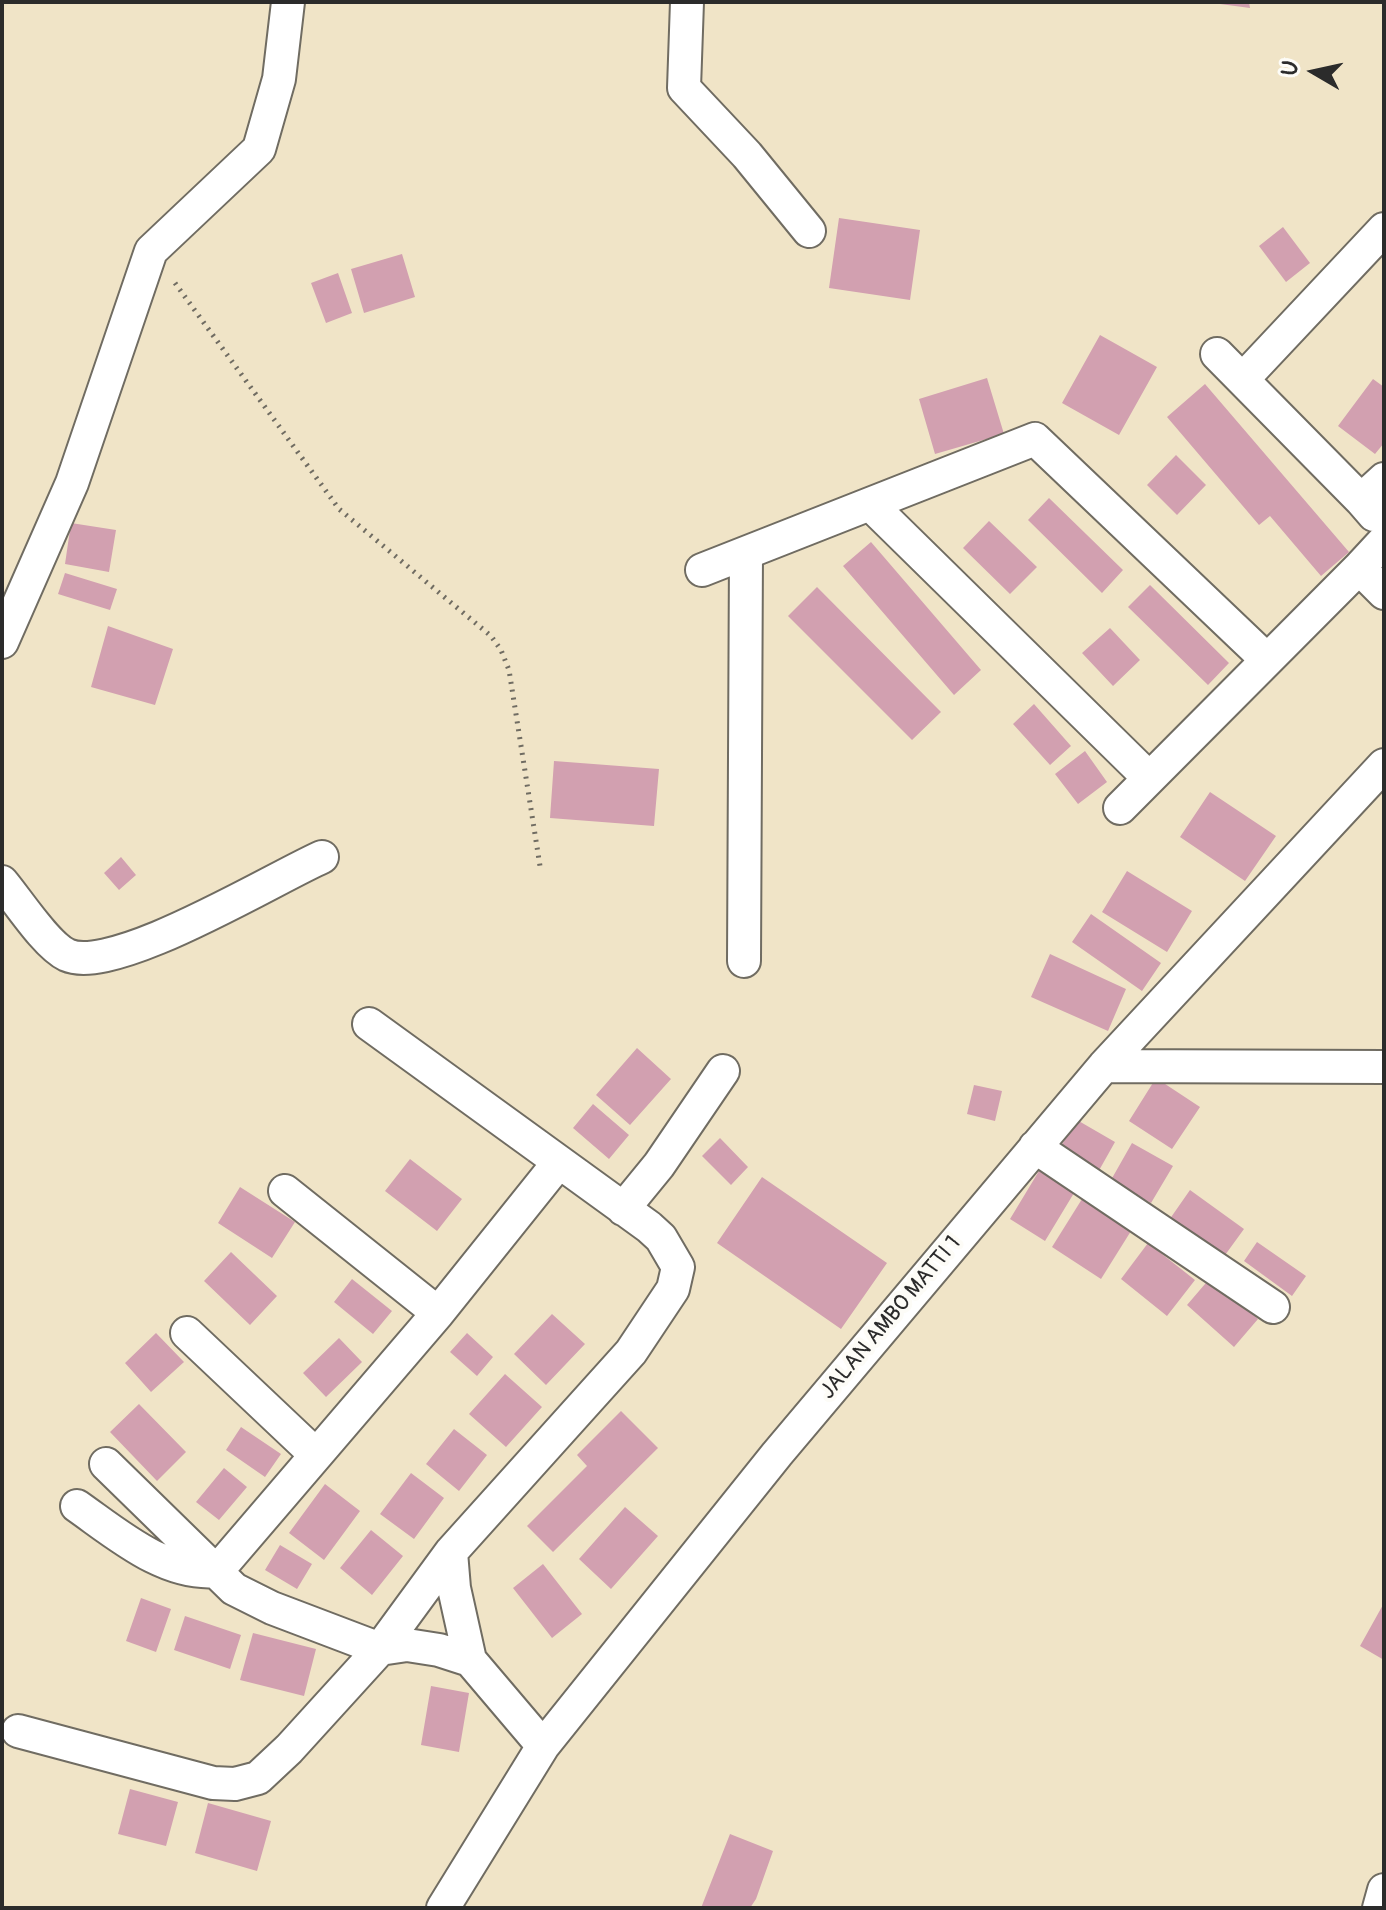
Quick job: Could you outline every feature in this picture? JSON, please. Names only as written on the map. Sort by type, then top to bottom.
[{"type":"street","points":[[2,642],[72,483],[151,251],[259,149],[279,79],[288,2]]},
{"type":"street","points":[[687,2],[684,88],[747,155],[809,231]]},
{"type":"street","points":[[1243,379],[1384,229]]},
{"type":"street","points":[[1217,354],[1373,490],[1384,526]]},
{"type":"street","points":[[702,570],[1035,439],[1266,659]]},
{"type":"street","points":[[870,504],[1149,778]]},
{"type":"street","points":[[1120,808],[1384,541]]},
{"type":"street","points":[[744,961],[746,553]]},
{"type":"street","points":[[1359,568],[1384,593]]},
{"type":"street","name":"JALAN AMBO MATTI 1","points":[[443,1908],[543,1746],[777,1454],[1104,1066],[1384,765]]},
{"type":"street","points":[[2,882],[43,934],[67,955],[110,955],[211,915],[322,857]]},
{"type":"street","points":[[18,1731],[213,1783],[235,1784],[258,1778],[380,1649],[451,1552],[631,1352],[673,1289],[678,1267],[661,1238],[369,1024]]},
{"type":"street","points":[[1104,1066],[1384,1067]]},
{"type":"street","points":[[623,1209],[659,1165],[723,1071]]},
{"type":"street","points":[[1035,1147],[1273,1307]]},
{"type":"street","points":[[77,1506],[128,1541],[175,1567],[189,1572],[217,1571],[438,1313],[559,1162]]},
{"type":"street","points":[[285,1191],[438,1313]]},
{"type":"street","points":[[187,1333],[315,1454]]},
{"type":"street","points":[[106,1464],[234,1589],[272,1608],[380,1649],[407,1645],[470,1660]]},
{"type":"street","points":[[451,1552],[454,1588],[470,1660],[543,1746]]},
{"type":"street","points":[[1379,1908],[1384,1890]]},
{"type":"path","points":[[151,251],[339,509],[491,636],[501,650],[509,670],[540,866]]},
{"type":"building","points":[[1249,2],[1250,8],[1220,4]]},
{"type":"building","points":[[839,218],[920,230],[910,300],[829,288]]},
{"type":"building","points":[[1283,227],[1310,263],[1286,282],[1259,246]]},
{"type":"building","points":[[402,254],[415,297],[364,313],[351,269]]},
{"type":"building","points":[[338,273],[352,313],[326,323],[311,283]]},
{"type":"building","points":[[1100,335],[1157,367],[1119,435],[1062,403]]},
{"type":"building","points":[[987,378],[1004,434],[935,454],[919,399]]},
{"type":"building","points":[[1373,379],[1384,387],[1384,443],[1375,454],[1338,426]]},
{"type":"building","points":[[1205,384],[1349,552],[1321,576],[1270,516],[1259,525],[1167,417]]},
{"type":"building","points":[[1176,455],[1206,485],[1177,515],[1147,485]]},
{"type":"building","points":[[1049,498],[1123,570],[1102,593],[1028,520]]},
{"type":"building","points":[[989,521],[1037,567],[1010,594],[963,548]]},
{"type":"building","points":[[71,523],[116,530],[109,572],[65,564]]},
{"type":"building","points":[[871,542],[981,670],[954,695],[843,566]]},
{"type":"building","points":[[65,573],[117,589],[110,610],[58,594]]},
{"type":"building","points":[[1150,585],[1229,663],[1208,685],[1128,607]]},
{"type":"building","points":[[817,587],[941,712],[912,740],[788,616]]},
{"type":"building","points":[[108,626],[173,649],[155,705],[91,687]]},
{"type":"building","points":[[1110,628],[1140,660],[1113,686],[1082,653]]},
{"type":"building","points":[[1034,704],[1071,746],[1050,765],[1013,724]]},
{"type":"building","points":[[1085,751],[1107,782],[1078,804],[1055,774]]},
{"type":"building","points":[[554,761],[659,769],[654,826],[550,818]]},
{"type":"building","points":[[1210,792],[1276,836],[1245,881],[1180,837]]},
{"type":"building","points":[[121,857],[136,875],[119,890],[104,873]]},
{"type":"building","points":[[1127,871],[1192,911],[1167,952],[1102,912]]},
{"type":"building","points":[[1091,914],[1161,963],[1142,991],[1072,942]]},
{"type":"building","points":[[1050,954],[1126,989],[1108,1031],[1031,997]]},
{"type":"building","points":[[637,1048],[671,1079],[630,1125],[596,1095]]},
{"type":"building","points":[[1156,1078],[1200,1107],[1172,1149],[1129,1121]]},
{"type":"building","points":[[974,1085],[1002,1091],[995,1121],[967,1114]]},
{"type":"building","points":[[593,1104],[629,1135],[609,1159],[573,1128]]},
{"type":"building","points":[[1077,1120],[1115,1142],[1097,1174],[1058,1151]]},
{"type":"building","points":[[720,1138],[748,1167],[731,1185],[702,1156]]},
{"type":"building","points":[[1132,1143],[1173,1166],[1151,1203],[1111,1180]]},
{"type":"building","points":[[410,1159],[462,1199],[437,1231],[385,1191]]},
{"type":"building","points":[[1039,1171],[1074,1193],[1045,1241],[1010,1219]]},
{"type":"building","points":[[762,1177],[887,1263],[841,1329],[717,1243]]},
{"type":"building","points":[[240,1187],[295,1222],[272,1258],[218,1223]]},
{"type":"building","points":[[1190,1190],[1244,1229],[1220,1262],[1167,1223]]},
{"type":"building","points":[[1082,1199],[1131,1231],[1101,1279],[1052,1247]]},
{"type":"building","points":[[1257,1242],[1306,1276],[1292,1296],[1244,1261]]},
{"type":"building","points":[[1148,1243],[1195,1280],[1167,1316],[1121,1279]]},
{"type":"building","points":[[231,1252],[277,1296],[250,1325],[204,1281]]},
{"type":"building","points":[[1211,1277],[1258,1319],[1234,1347],[1187,1305]]},
{"type":"building","points":[[352,1279],[392,1311],[373,1334],[334,1302]]},
{"type":"building","points":[[552,1314],[585,1344],[546,1385],[514,1354]]},
{"type":"building","points":[[156,1333],[184,1362],[151,1392],[125,1363]]},
{"type":"building","points":[[467,1333],[493,1357],[477,1376],[450,1352]]},
{"type":"building","points":[[339,1338],[362,1362],[326,1397],[303,1373]]},
{"type":"building","points":[[505,1374],[542,1407],[506,1447],[469,1414]]},
{"type":"building","points":[[139,1404],[186,1452],[157,1481],[110,1432]]},
{"type":"building","points":[[621,1411],[658,1448],[553,1552],[527,1526],[587,1466],[577,1455]]},
{"type":"building","points":[[241,1427],[281,1454],[265,1477],[226,1450]]},
{"type":"building","points":[[454,1429],[487,1455],[459,1491],[426,1464]]},
{"type":"building","points":[[224,1468],[247,1487],[219,1520],[196,1502]]},
{"type":"building","points":[[411,1473],[444,1498],[414,1539],[380,1514]]},
{"type":"building","points":[[325,1484],[360,1511],[324,1560],[289,1533]]},
{"type":"building","points":[[625,1507],[658,1536],[611,1589],[579,1559]]},
{"type":"building","points":[[371,1530],[403,1556],[372,1595],[340,1568]]},
{"type":"building","points":[[280,1545],[312,1564],[297,1589],[265,1570]]},
{"type":"building","points":[[543,1564],[582,1614],[552,1638],[513,1588]]},
{"type":"building","points":[[141,1598],[171,1609],[156,1652],[126,1641]]},
{"type":"building","points":[[1384,1603],[1384,1660],[1360,1646]]},
{"type":"building","points":[[185,1616],[241,1635],[230,1669],[174,1650]]},
{"type":"building","points":[[253,1633],[316,1649],[304,1696],[240,1680]]},
{"type":"building","points":[[431,1686],[469,1693],[459,1752],[421,1745]]},
{"type":"building","points":[[130,1789],[178,1802],[166,1846],[118,1834]]},
{"type":"building","points":[[208,1803],[271,1821],[257,1871],[195,1853]]},
{"type":"building","points":[[730,1834],[773,1851],[756,1899],[750,1908],[701,1908]]}]
